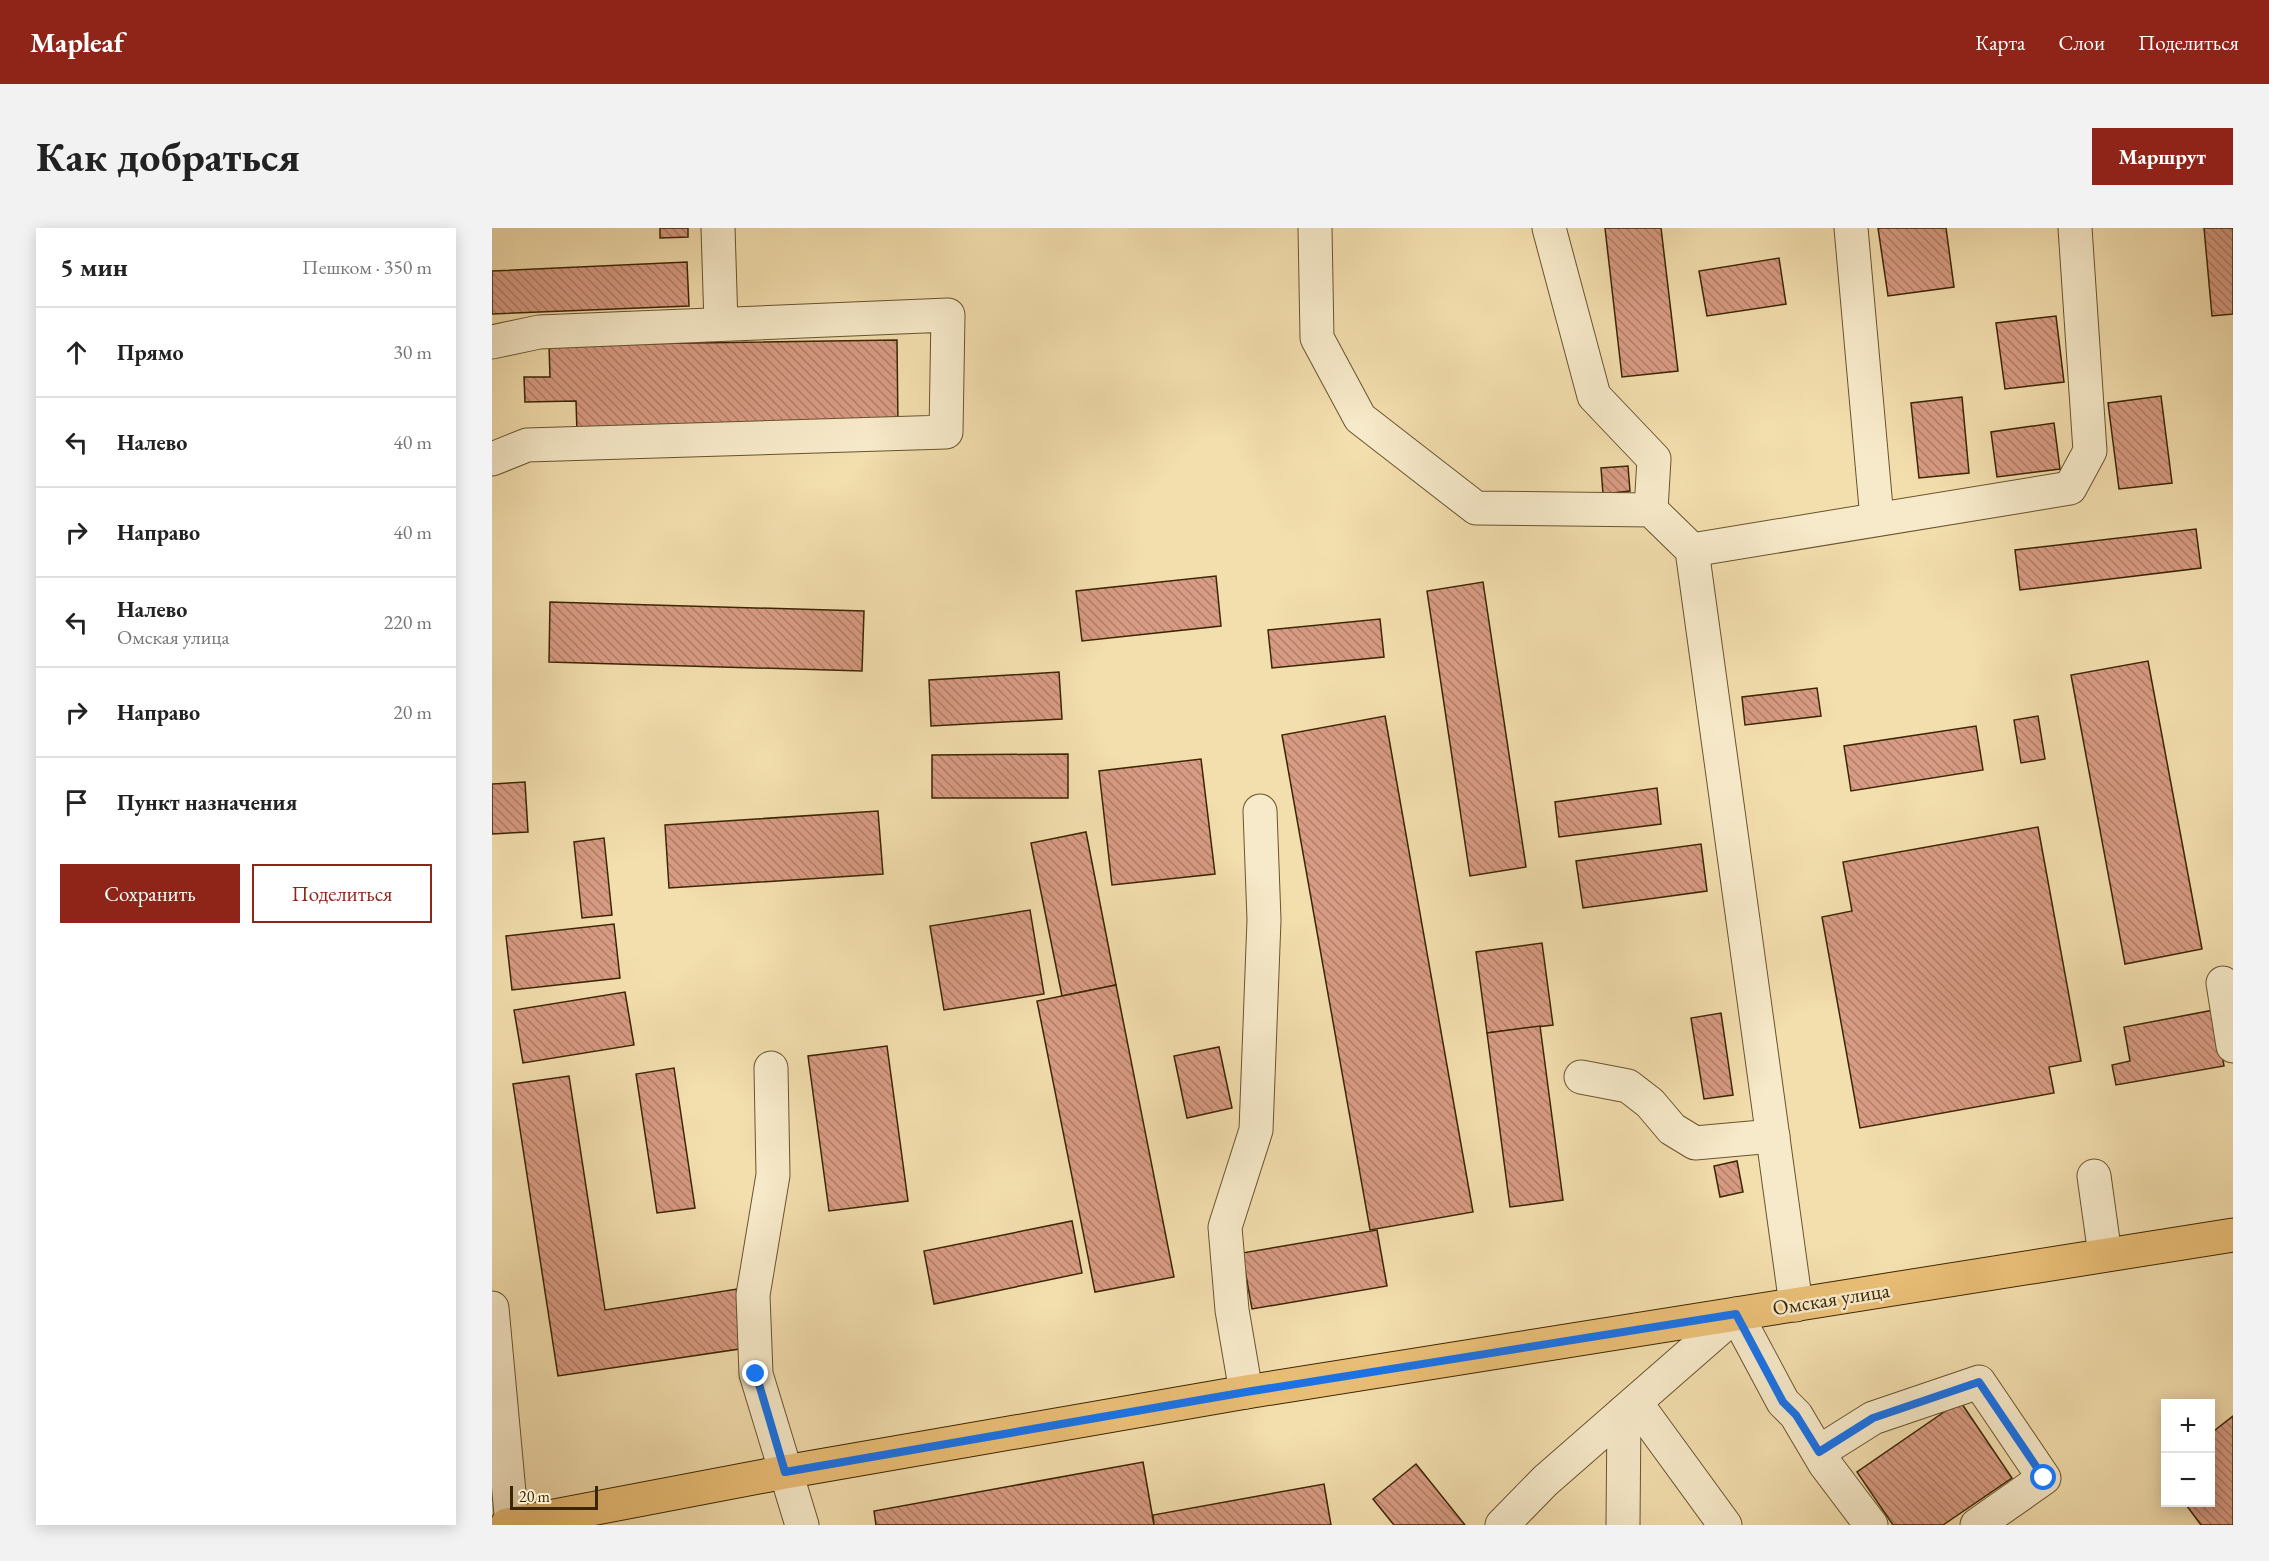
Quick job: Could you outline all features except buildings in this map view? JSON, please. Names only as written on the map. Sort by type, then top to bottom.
[{"type":"main road","name":"Омская улица","points":[[507,1525],[785,1472],[1246,1392],[2233,1235]]},
{"type":"lane","points":[[718,228],[721,324]]},
{"type":"lane","points":[[1315,228],[1317,338],[1360,418],[1476,508],[1651,510],[1692,550],[1797,1305]]},
{"type":"lane","points":[[1549,228],[1594,396],[1654,459],[1651,510]]},
{"type":"lane","points":[[1851,228],[1877,519]]},
{"type":"lane","points":[[1692,550],[2070,488],[2090,451],[2075,228]]},
{"type":"lane","points":[[492,342],[539,332],[948,315],[946,432],[527,445],[492,459]]},
{"type":"lane","points":[[1246,1392],[1232,1310],[1225,1227],[1256,1130],[1264,920],[1260,812]]},
{"type":"lane","points":[[2223,983],[2233,1046]]},
{"type":"lane","points":[[771,1068],[773,1175],[753,1295],[756,1374],[802,1525]]},
{"type":"lane","points":[[1581,1077],[1628,1086],[1650,1103],[1672,1129],[1695,1143],[1773,1136]]},
{"type":"lane","points":[[2094,1176],[2105,1255]]},
{"type":"lane","points":[[492,1308],[512,1525]]},
{"type":"lane","points":[[1502,1525],[1545,1481],[1736,1314],[1783,1402],[1796,1415],[1825,1464],[1871,1525]]},
{"type":"lane","points":[[1819,1452],[1873,1418],[1979,1382],[2044,1478],[1977,1525]]},
{"type":"lane","points":[[1623,1525],[1630,1407]]},
{"type":"lane","points":[[1630,1407],[1725,1525]]},
{"type":"route","points":[[756,1374],[785,1472],[1246,1392],[1736,1314],[1783,1402],[1796,1415],[1819,1452],[1873,1418],[1979,1382],[2044,1478]]}]
